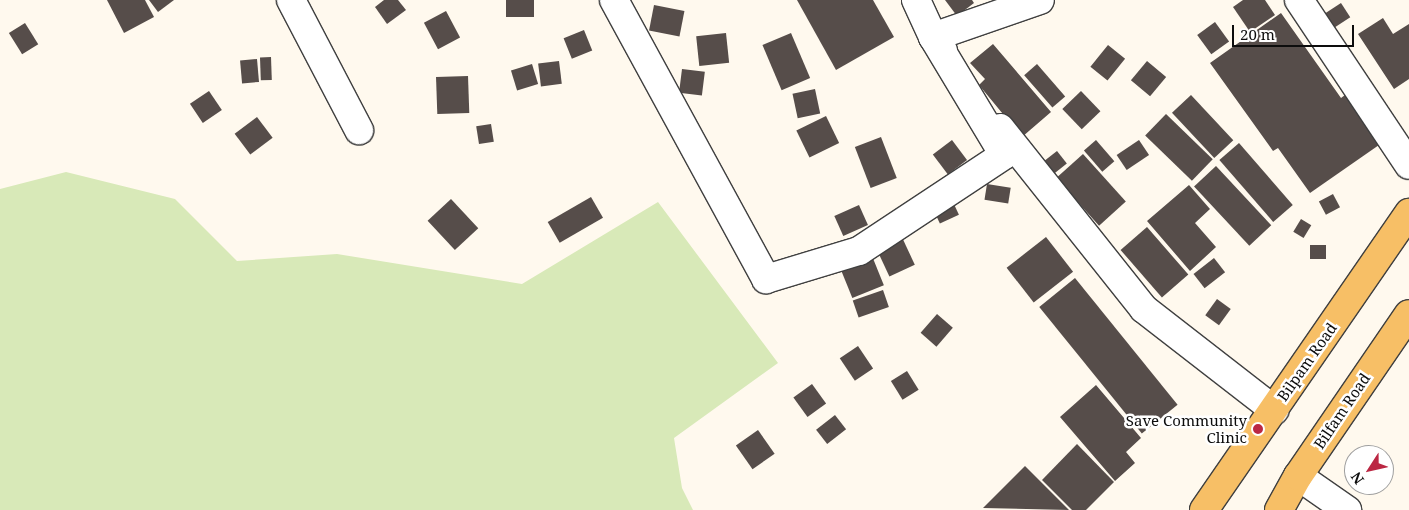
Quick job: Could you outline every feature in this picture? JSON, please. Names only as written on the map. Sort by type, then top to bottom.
[{"type":"main road","name":"Bilpam Road","points":[[1204,510],[1409,213]]},
{"type":"main road","name":"Bilfam Road","points":[[1279,510],[1298,476],[1409,314]]},
{"type":"street","points":[[291,0],[359,130]]},
{"type":"street","points":[[614,0],[766,279],[859,250],[1004,155],[933,38],[916,0]]},
{"type":"street","points":[[933,38],[1040,0]]},
{"type":"street","points":[[1300,0],[1409,165]]},
{"type":"street","points":[[933,38],[1045,188],[1144,310],[1274,410]]},
{"type":"street","points":[[1298,476],[1347,510]]},
{"type":"green space","points":[[66,172],[175,199],[237,261],[337,254],[522,284],[658,202],[778,363],[674,438],[682,488],[693,510],[0,510],[0,189]]},
{"type":"building","points":[[107,0],[145,0],[154,17],[124,33]]},
{"type":"building","points":[[149,0],[174,0],[158,12]]},
{"type":"building","points":[[384,0],[398,0],[406,10],[387,24],[375,7]]},
{"type":"building","points":[[506,0],[534,0],[534,17],[506,17]]},
{"type":"building","points":[[797,0],[873,0],[894,37],[836,70]]},
{"type":"building","points":[[945,0],[972,0],[974,3],[957,16]]},
{"type":"building","points":[[1243,0],[1265,0],[1275,15],[1250,32],[1233,7]]},
{"type":"building","points":[[1341,3],[1350,17],[1333,29],[1323,14]]},
{"type":"building","points":[[654,5],[684,11],[679,36],[649,31]]},
{"type":"building","points":[[446,11],[460,37],[438,49],[424,23]]},
{"type":"building","points":[[1281,13],[1341,98],[1345,95],[1379,145],[1310,193],[1278,148],[1273,151],[1210,63]]},
{"type":"building","points":[[1383,18],[1393,34],[1409,24],[1409,79],[1394,89],[1358,34]]},
{"type":"building","points":[[1215,22],[1229,41],[1211,54],[1197,35]]},
{"type":"building","points":[[25,23],[38,44],[22,54],[9,33]]},
{"type":"building","points":[[584,30],[592,50],[572,59],[564,38]]},
{"type":"building","points":[[726,33],[729,63],[699,66],[696,36]]},
{"type":"building","points":[[791,33],[810,78],[782,90],[762,45]]},
{"type":"building","points":[[993,44],[1051,112],[1022,137],[979,85],[985,79],[970,63]]},
{"type":"building","points":[[1108,45],[1125,59],[1107,81],[1090,67]]},
{"type":"building","points":[[260,57],[271,57],[272,80],[261,80]]},
{"type":"building","points":[[257,59],[259,82],[242,83],[240,60]]},
{"type":"building","points":[[559,61],[562,84],[541,86],[538,64]]},
{"type":"building","points":[[1147,61],[1166,77],[1150,96],[1131,80]]},
{"type":"building","points":[[532,64],[538,84],[517,91],[511,70]]},
{"type":"building","points":[[1037,64],[1065,96],[1052,108],[1024,75]]},
{"type":"building","points":[[682,69],[705,72],[702,96],[679,93]]},
{"type":"building","points":[[468,76],[469,113],[437,114],[436,77]]},
{"type":"building","points":[[815,89],[820,113],[798,118],[793,94]]},
{"type":"building","points":[[209,91],[222,110],[203,123],[190,104]]},
{"type":"building","points":[[1081,91],[1100,111],[1082,129],[1062,109]]},
{"type":"building","points":[[1191,95],[1233,140],[1214,158],[1172,113]]},
{"type":"building","points":[[1166,114],[1213,159],[1192,181],[1145,136]]},
{"type":"building","points":[[826,116],[839,143],[809,157],[796,130]]},
{"type":"building","points":[[257,117],[273,138],[250,155],[235,134]]},
{"type":"building","points":[[491,124],[494,142],[479,144],[476,126]]},
{"type":"building","points":[[881,137],[897,178],[871,188],[855,147]]},
{"type":"building","points":[[952,140],[967,160],[948,174],[933,154]]},
{"type":"building","points":[[1096,140],[1114,161],[1102,172],[1084,150]]},
{"type":"building","points":[[1139,140],[1149,155],[1127,170],[1117,155]]},
{"type":"building","points":[[1239,143],[1293,205],[1273,222],[1219,160]]},
{"type":"building","points":[[1057,151],[1067,164],[1050,177],[1040,165]]},
{"type":"building","points":[[1083,154],[1126,202],[1099,226],[1056,178]]},
{"type":"building","points":[[1216,166],[1271,225],[1249,246],[1194,186]]},
{"type":"building","points":[[987,184],[1011,188],[1008,204],[984,200]]},
{"type":"building","points":[[1189,185],[1210,209],[1195,223],[1216,247],[1190,271],[1147,221]]},
{"type":"building","points":[[1333,194],[1340,207],[1326,215],[1319,202]]},
{"type":"building","points":[[591,197],[603,218],[560,243],[548,222]]},
{"type":"building","points":[[451,199],[478,228],[455,250],[428,221]]},
{"type":"building","points":[[953,202],[959,215],[940,224],[934,211]]},
{"type":"building","points":[[859,205],[868,225],[843,236],[834,216]]},
{"type":"building","points":[[1301,219],[1311,225],[1304,238],[1293,232]]},
{"type":"building","points":[[1147,227],[1188,275],[1162,298],[1121,250]]},
{"type":"building","points":[[900,233],[915,265],[889,277],[875,245]]},
{"type":"building","points":[[1046,237],[1073,272],[1034,302],[1007,268]]},
{"type":"building","points":[[1310,245],[1326,245],[1326,259],[1310,259]]},
{"type":"building","points":[[870,251],[884,285],[852,298],[838,264]]},
{"type":"building","points":[[1214,258],[1225,272],[1205,288],[1194,274]]},
{"type":"building","points":[[1075,278],[1178,405],[1142,434],[1039,307]]},
{"type":"building","points":[[883,290],[889,307],[859,317],[853,300]]},
{"type":"building","points":[[1217,299],[1231,309],[1219,325],[1205,315]]},
{"type":"building","points":[[937,314],[953,328],[936,347],[921,333]]},
{"type":"building","points":[[858,346],[873,368],[855,381],[840,358]]},
{"type":"building","points":[[907,371],[919,390],[903,400],[891,381]]},
{"type":"building","points":[[812,384],[826,403],[807,417],[793,398]]},
{"type":"building","points":[[1096,385],[1141,438],[1126,452],[1135,463],[1115,481],[1060,417]]},
{"type":"building","points":[[835,415],[846,429],[827,444],[816,430]]},
{"type":"building","points":[[758,430],[775,454],[753,469],[736,445]]},
{"type":"building","points":[[1077,444],[1114,482],[1086,510],[1072,510],[1042,480]]},
{"type":"building","points":[[1025,466],[1069,510],[983,508]]},
{"type":"place","name":"Save Community Clinic","points":[[1258,429]]}]
